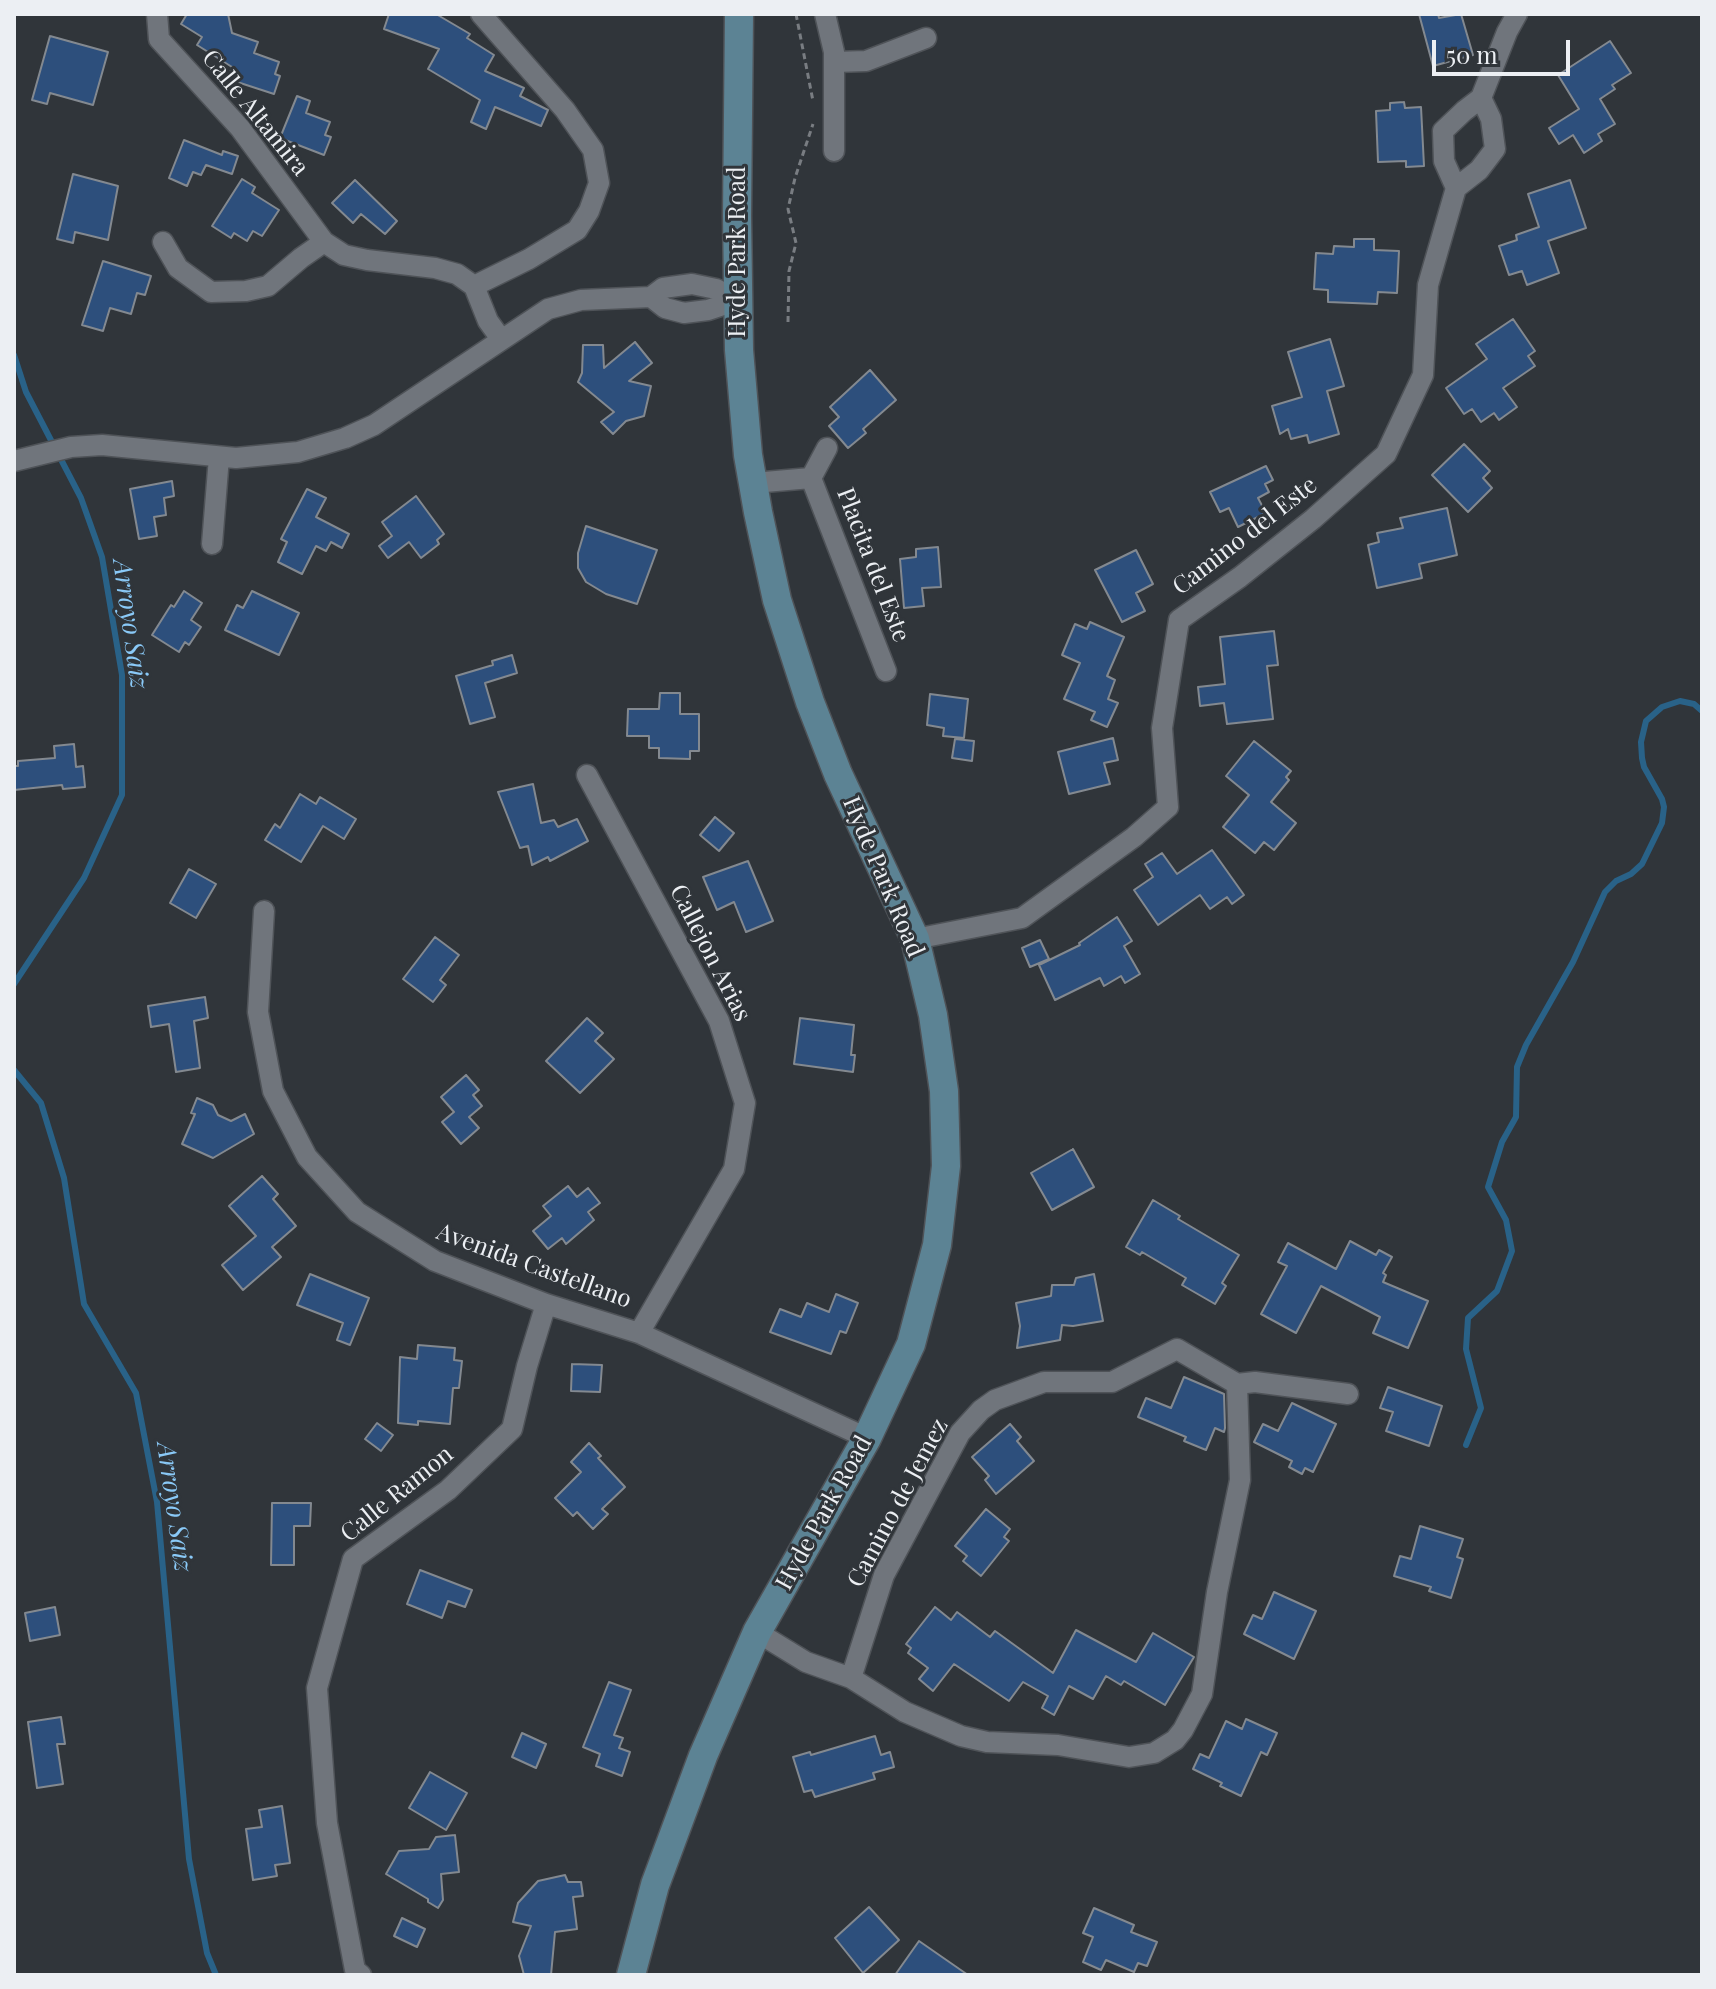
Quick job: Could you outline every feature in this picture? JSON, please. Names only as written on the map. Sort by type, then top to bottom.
[{"type":"main road","name":"Hyde Park Road","points":[[631,1975],[655,1885],[703,1756],[757,1632],[867,1438],[911,1344],[937,1245],[946,1166],[942,1076],[933,1015],[915,939],[838,774],[810,702],[777,600],[753,483],[742,391],[738,300],[739,14]]},
{"type":"street","name":"Calle Altamira","points":[[157,14],[159,39],[240,128],[324,242],[344,255],[447,270],[474,286]]},
{"type":"street","points":[[481,14],[565,110],[593,150],[599,183],[589,211],[577,230],[529,259],[474,286],[488,321],[501,339]]},
{"type":"street","points":[[825,14],[835,62],[834,151]]},
{"type":"street","points":[[1481,98],[1491,119],[1495,149],[1479,170],[1456,188],[1444,161],[1443,131],[1481,98],[1517,14]]},
{"type":"street","points":[[835,62],[866,61],[926,38]]},
{"type":"street","name":"Camino del Este","points":[[915,939],[1022,918],[1134,837],[1168,807],[1162,728],[1179,620],[1313,519],[1386,454],[1423,375],[1428,285],[1456,188]]},
{"type":"street","points":[[163,242],[178,268],[211,292],[246,291],[268,286],[324,242]]},
{"type":"street","points":[[18,460],[71,447],[118,445],[219,457],[252,458],[284,454],[345,438],[389,415],[534,316],[564,303],[599,298],[651,297],[663,288],[692,284],[716,289],[738,300]]},
{"type":"street","points":[[651,297],[665,308],[684,313],[708,310],[738,300]]},
{"type":"street","name":"Placita del Este","points":[[827,448],[811,478],[886,671]]},
{"type":"street","points":[[212,544],[219,457]]},
{"type":"street","name":"Placita del Este","points":[[753,483],[811,478]]},
{"type":"street","name":"Callejon Arias","points":[[587,775],[719,1021],[745,1103],[734,1169],[639,1333]]},
{"type":"street","name":"Avenida Castellano","points":[[264,911],[258,1012],[273,1091],[307,1157],[357,1212],[435,1261],[546,1304],[639,1333],[867,1438]]},
{"type":"street","name":"Calle Ramon","points":[[361,1975],[355,1970],[327,1823],[317,1688],[353,1559],[448,1490],[512,1429],[546,1304]]},
{"type":"street","name":"Camino de Jemez","points":[[851,1678],[884,1575],[960,1433],[981,1410],[1009,1393],[1044,1382],[1112,1382],[1177,1349],[1237,1384],[1255,1382],[1348,1394]]},
{"type":"street","points":[[757,1632],[806,1662],[851,1678],[905,1712],[975,1740],[1058,1745],[1129,1757],[1143,1756],[1165,1748],[1190,1719],[1202,1694],[1217,1592],[1240,1480],[1237,1384]]},
{"type":"path","points":[[796,14],[814,105]]},
{"type":"path","points":[[788,322],[789,271],[796,243],[788,209],[814,120]]},
{"type":"building","points":[[187,14],[228,14],[232,33],[258,42],[254,53],[279,62],[275,74],[280,76],[274,94],[228,79],[232,67],[197,45],[202,37],[181,24]]},
{"type":"building","points":[[389,14],[436,14],[470,34],[467,38],[494,55],[485,71],[524,88],[520,96],[548,110],[541,126],[495,107],[486,129],[471,122],[480,100],[428,69],[439,49],[384,29]]},
{"type":"building","points":[[1419,14],[1438,14],[1439,18],[1461,14],[1473,55],[1433,66]]},
{"type":"building","points":[[50,36],[108,52],[93,105],[50,93],[47,104],[32,100]]},
{"type":"building","points":[[1610,41],[1631,73],[1612,85],[1615,89],[1600,99],[1615,124],[1598,134],[1602,141],[1584,153],[1573,135],[1559,144],[1549,128],[1579,109],[1558,75]]},
{"type":"building","points":[[297,96],[310,101],[306,113],[330,122],[325,135],[331,137],[324,155],[280,138]]},
{"type":"building","points":[[1404,102],[1405,108],[1421,107],[1424,166],[1406,167],[1406,161],[1378,162],[1376,111],[1390,110],[1390,103]]},
{"type":"building","points":[[184,140],[222,155],[223,151],[238,156],[232,174],[206,165],[201,175],[193,172],[187,186],[169,178]]},
{"type":"building","points":[[73,174],[118,186],[108,240],[75,232],[73,243],[57,239]]},
{"type":"building","points":[[242,179],[255,187],[252,193],[279,210],[262,236],[253,231],[247,241],[234,233],[231,238],[212,226]]},
{"type":"building","points":[[355,180],[397,221],[385,234],[361,214],[353,223],[332,203]]},
{"type":"building","points":[[1570,180],[1586,228],[1548,241],[1559,273],[1527,285],[1522,271],[1509,275],[1499,246],[1517,240],[1516,235],[1539,227],[1528,194]]},
{"type":"building","points":[[1354,239],[1374,239],[1374,250],[1399,251],[1397,293],[1378,292],[1377,304],[1328,302],[1328,290],[1314,289],[1316,253],[1333,254],[1334,246],[1354,247]]},
{"type":"building","points":[[103,261],[151,276],[145,295],[137,293],[131,314],[110,308],[103,331],[82,325]]},
{"type":"building","points":[[1513,319],[1535,351],[1528,356],[1535,366],[1503,388],[1517,407],[1499,420],[1494,413],[1481,422],[1472,409],[1464,414],[1446,388],[1487,359],[1476,344]]},
{"type":"building","points":[[1330,339],[1344,386],[1327,391],[1339,434],[1309,443],[1307,435],[1291,439],[1288,429],[1280,434],[1272,406],[1302,397],[1288,352]]},
{"type":"building","points":[[635,342],[652,363],[629,381],[651,386],[644,416],[626,421],[613,434],[601,422],[614,412],[578,382],[582,373],[583,345],[603,345],[604,368]]},
{"type":"building","points":[[870,370],[896,400],[863,429],[866,433],[848,448],[829,426],[839,417],[830,407]]},
{"type":"building","points":[[1464,444],[1490,471],[1483,478],[1492,488],[1468,512],[1432,475]]},
{"type":"building","points":[[1266,466],[1273,480],[1265,484],[1269,492],[1258,498],[1266,513],[1238,527],[1229,508],[1220,512],[1210,492]]},
{"type":"building","points":[[172,481],[174,496],[164,498],[166,515],[154,517],[157,536],[139,539],[130,489]]},
{"type":"building","points":[[307,489],[326,498],[316,517],[349,534],[342,548],[331,542],[326,551],[316,546],[302,574],[278,562],[287,542],[281,539]]},
{"type":"building","points":[[416,496],[444,534],[437,540],[439,544],[421,558],[409,542],[388,558],[379,546],[392,536],[382,522]]},
{"type":"building","points":[[1447,508],[1457,555],[1419,564],[1422,578],[1377,588],[1368,545],[1379,542],[1377,533],[1403,528],[1400,518]]},
{"type":"building","points":[[586,526],[657,550],[637,604],[606,594],[586,582],[578,568],[578,553]]},
{"type":"building","points":[[938,547],[941,587],[922,588],[924,606],[904,608],[900,559],[916,557],[916,549]]},
{"type":"building","points":[[1136,550],[1153,584],[1136,593],[1145,611],[1122,622],[1095,570]]},
{"type":"building","points":[[184,591],[202,603],[191,620],[201,627],[189,645],[185,642],[179,652],[152,635]]},
{"type":"building","points":[[252,591],[299,613],[279,655],[225,630],[237,605],[243,608]]},
{"type":"building","points":[[1090,622],[1124,637],[1107,676],[1115,680],[1108,699],[1118,703],[1107,727],[1091,720],[1095,712],[1064,699],[1080,663],[1062,655],[1075,624],[1087,629]]},
{"type":"building","points":[[1274,631],[1278,665],[1267,666],[1273,719],[1227,724],[1224,703],[1200,706],[1198,687],[1225,684],[1220,637]]},
{"type":"building","points":[[512,655],[517,673],[485,683],[495,717],[470,724],[456,676],[493,665],[492,661]]},
{"type":"building","points":[[660,693],[680,693],[680,714],[699,714],[699,751],[690,751],[690,759],[659,758],[659,748],[649,748],[649,736],[627,736],[628,709],[659,709]]},
{"type":"building","points":[[930,694],[968,699],[964,738],[943,736],[944,728],[927,725]]},
{"type":"building","points":[[1113,738],[1118,760],[1104,763],[1110,784],[1069,794],[1058,752]]},
{"type":"building","points":[[955,739],[974,741],[972,761],[952,758]]},
{"type":"building","points":[[1254,741],[1291,771],[1286,777],[1289,780],[1271,802],[1296,823],[1274,850],[1264,842],[1255,853],[1223,827],[1249,795],[1226,776]]},
{"type":"building","points":[[74,744],[76,767],[83,766],[85,787],[63,789],[62,785],[14,790],[14,766],[18,766],[18,761],[55,758],[54,746]]},
{"type":"building","points":[[533,784],[541,823],[554,820],[558,827],[577,819],[588,841],[550,861],[548,857],[532,865],[528,846],[520,848],[498,792]]},
{"type":"building","points":[[300,794],[316,804],[320,797],[356,819],[344,839],[323,826],[301,862],[265,840],[275,824],[280,828]]},
{"type":"building","points":[[715,817],[734,833],[719,851],[700,835]]},
{"type":"building","points":[[1212,850],[1244,895],[1232,904],[1227,897],[1210,909],[1200,895],[1158,925],[1134,890],[1153,877],[1145,864],[1162,853],[1177,874]]},
{"type":"building","points":[[748,861],[773,921],[746,932],[734,902],[717,910],[703,877]]},
{"type":"building","points":[[189,869],[216,884],[196,918],[170,903]]},
{"type":"building","points":[[1117,917],[1132,941],[1124,946],[1140,974],[1125,983],[1121,976],[1104,986],[1100,978],[1055,1000],[1039,965],[1080,945]]},
{"type":"building","points":[[435,937],[459,955],[440,980],[446,985],[433,1002],[403,979]]},
{"type":"building","points":[[1040,940],[1049,959],[1030,967],[1022,948]]},
{"type":"building","points":[[205,997],[208,1018],[194,1021],[200,1068],[176,1072],[169,1024],[151,1027],[148,1006]]},
{"type":"building","points":[[587,1018],[603,1033],[595,1041],[614,1059],[580,1093],[546,1061]]},
{"type":"building","points":[[800,1018],[854,1025],[853,1072],[794,1064]]},
{"type":"building","points":[[466,1075],[479,1090],[473,1095],[482,1106],[469,1117],[479,1128],[461,1144],[442,1122],[454,1112],[441,1097]]},
{"type":"building","points":[[197,1098],[213,1105],[218,1115],[231,1121],[245,1114],[254,1134],[213,1158],[182,1144],[195,1114],[191,1113]]},
{"type":"building","points":[[1073,1149],[1094,1187],[1052,1210],[1031,1173]]},
{"type":"building","points":[[262,1176],[278,1194],[273,1199],[296,1226],[272,1247],[281,1257],[243,1290],[222,1265],[256,1236],[229,1206]]},
{"type":"building","points":[[568,1186],[577,1197],[588,1188],[600,1203],[588,1212],[594,1220],[566,1244],[562,1238],[548,1249],[533,1231],[551,1216],[543,1206]]},
{"type":"building","points":[[1153,1200],[1180,1216],[1178,1219],[1239,1255],[1222,1283],[1226,1286],[1215,1304],[1182,1285],[1186,1278],[1142,1252],[1140,1255],[1126,1247]]},
{"type":"building","points":[[1350,1241],[1376,1255],[1379,1250],[1392,1257],[1383,1273],[1386,1275],[1383,1282],[1428,1301],[1408,1348],[1373,1333],[1380,1317],[1321,1286],[1296,1333],[1261,1314],[1287,1266],[1278,1262],[1288,1243],[1336,1269]]},
{"type":"building","points":[[310,1274],[369,1298],[350,1345],[337,1340],[343,1323],[297,1305]]},
{"type":"building","points":[[1094,1274],[1103,1321],[1062,1325],[1060,1340],[1017,1348],[1020,1326],[1016,1303],[1051,1296],[1052,1285],[1074,1285],[1076,1278]]},
{"type":"building","points":[[836,1294],[858,1303],[846,1333],[840,1331],[831,1354],[770,1332],[780,1309],[801,1317],[807,1303],[829,1312]]},
{"type":"building","points":[[418,1345],[455,1348],[454,1360],[462,1361],[459,1388],[453,1388],[450,1424],[398,1423],[400,1357],[417,1359]]},
{"type":"building","points":[[572,1364],[602,1365],[600,1392],[571,1391]]},
{"type":"building","points":[[1184,1377],[1224,1394],[1224,1432],[1215,1428],[1206,1450],[1184,1441],[1186,1437],[1138,1417],[1146,1398],[1171,1408]]},
{"type":"building","points":[[1388,1387],[1442,1406],[1429,1446],[1386,1431],[1393,1412],[1380,1408]]},
{"type":"building","points":[[1292,1403],[1336,1424],[1313,1472],[1305,1468],[1302,1474],[1289,1467],[1292,1461],[1254,1442],[1263,1424],[1278,1431]]},
{"type":"building","points":[[377,1423],[393,1435],[381,1451],[365,1439]]},
{"type":"building","points":[[1010,1424],[1021,1437],[1017,1441],[1034,1461],[996,1494],[985,1480],[989,1476],[972,1457]]},
{"type":"building","points":[[589,1443],[601,1456],[598,1458],[625,1487],[602,1509],[608,1514],[593,1529],[577,1512],[573,1516],[555,1498],[581,1472],[571,1462]]},
{"type":"building","points":[[272,1503],[311,1503],[310,1526],[294,1526],[294,1565],[271,1565]]},
{"type":"building","points":[[986,1509],[1010,1529],[1004,1537],[1009,1541],[981,1576],[963,1561],[967,1556],[955,1546]]},
{"type":"building","points":[[1420,1526],[1463,1539],[1457,1557],[1463,1559],[1451,1598],[1429,1591],[1431,1587],[1394,1576],[1400,1556],[1411,1559]]},
{"type":"building","points":[[420,1570],[472,1590],[465,1607],[448,1601],[442,1618],[407,1604]]},
{"type":"building","points":[[1274,1592],[1316,1611],[1294,1659],[1244,1634],[1253,1615],[1262,1619]]},
{"type":"building","points":[[55,1607],[60,1635],[30,1641],[25,1613]]},
{"type":"building","points":[[935,1607],[951,1620],[957,1612],[990,1637],[995,1631],[1053,1673],[1076,1630],[1136,1662],[1153,1633],[1194,1657],[1165,1705],[1124,1681],[1121,1685],[1106,1676],[1093,1699],[1069,1686],[1054,1715],[1042,1708],[1048,1696],[1023,1682],[1009,1701],[954,1664],[933,1691],[919,1679],[928,1668],[908,1653],[911,1648],[906,1644]]},
{"type":"building","points":[[609,1682],[631,1690],[614,1735],[623,1738],[619,1748],[630,1752],[622,1776],[596,1766],[600,1754],[583,1747]]},
{"type":"building","points":[[61,1717],[65,1744],[57,1744],[63,1784],[37,1788],[28,1722]]},
{"type":"building","points":[[1246,1719],[1277,1733],[1267,1755],[1261,1752],[1241,1796],[1193,1769],[1200,1754],[1209,1758],[1226,1721],[1242,1729]]},
{"type":"building","points":[[522,1733],[546,1744],[536,1768],[512,1757]]},
{"type":"building","points":[[875,1736],[881,1755],[890,1752],[894,1767],[873,1773],[875,1779],[815,1797],[812,1790],[804,1792],[793,1757],[810,1752],[811,1755]]},
{"type":"building","points":[[430,1772],[467,1793],[446,1830],[409,1808]]},
{"type":"building","points":[[282,1806],[290,1863],[275,1865],[277,1876],[253,1880],[246,1829],[262,1827],[259,1810]]},
{"type":"building","points":[[455,1835],[459,1872],[441,1874],[443,1900],[438,1908],[386,1874],[399,1851],[429,1849],[436,1837]]},
{"type":"building","points":[[565,1875],[568,1882],[581,1882],[583,1896],[573,1897],[577,1929],[555,1932],[551,1975],[524,1975],[519,1956],[531,1926],[513,1922],[518,1903],[538,1881]]},
{"type":"building","points":[[869,1907],[899,1940],[863,1973],[835,1938]]},
{"type":"building","points":[[1094,1908],[1134,1925],[1131,1932],[1157,1942],[1147,1966],[1138,1963],[1134,1972],[1106,1960],[1101,1970],[1083,1962],[1093,1937],[1083,1933]]},
{"type":"building","points":[[402,1918],[425,1929],[417,1947],[394,1936]]},
{"type":"building","points":[[919,1941],[968,1975],[895,1975]]},
{"type":"waterway","name":"Arroyo Saiz","points":[[14,355],[26,392],[81,498],[102,557],[122,675],[122,795],[84,878],[14,984]]},
{"type":"waterway","points":[[1466,1445],[1481,1408],[1466,1349],[1468,1318],[1497,1291],[1512,1251],[1506,1220],[1488,1187],[1502,1142],[1516,1117],[1517,1067],[1526,1045],[1573,962],[1605,892],[1642,864],[1662,823],[1662,799],[1642,758],[1641,742],[1646,721],[1662,707],[1680,701],[1694,704],[1702,711]]},
{"type":"waterway","name":"Arroyo Saiz","points":[[14,1070],[41,1103],[64,1178],[84,1304],[136,1393],[157,1502],[189,1859],[207,1953],[216,1975]]}]
